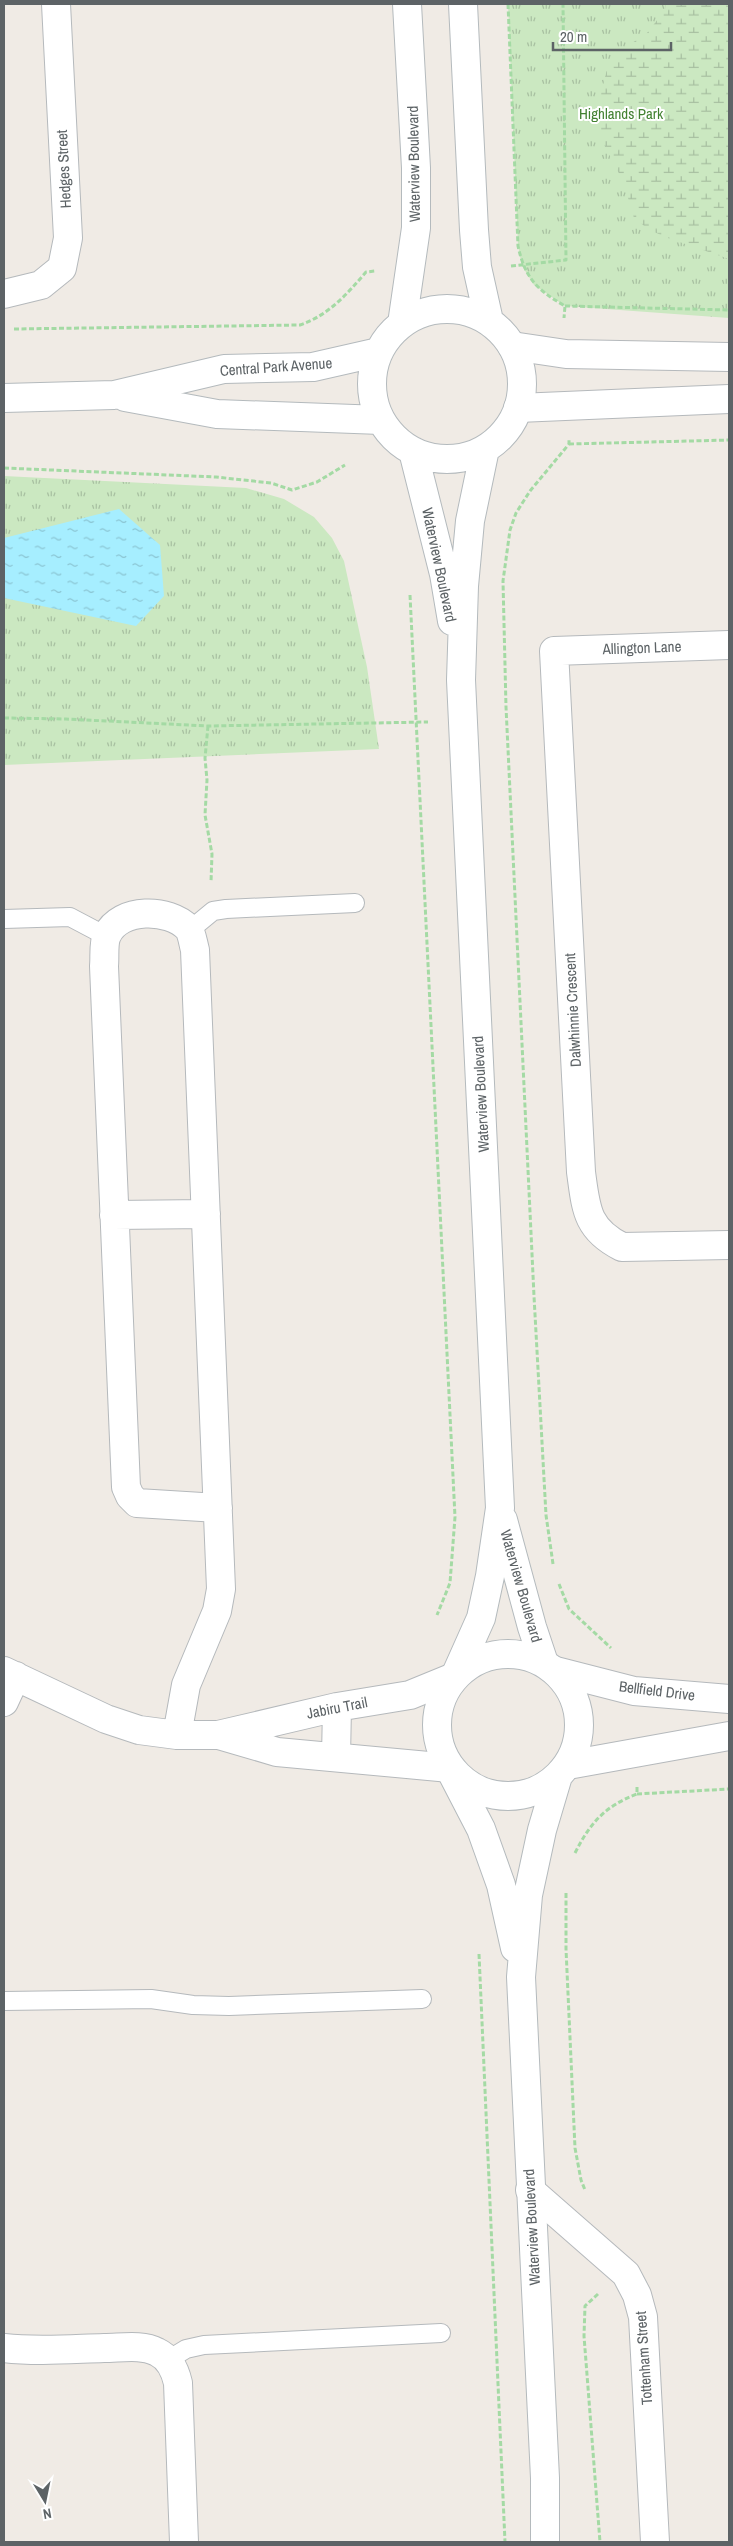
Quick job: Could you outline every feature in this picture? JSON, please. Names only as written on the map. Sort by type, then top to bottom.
[{"type":"street","name":"Hedges Street","points":[[4,294],[41,285],[62,268],[68,238],[56,4]]},
{"type":"street","name":"Waterview Boulevard","points":[[402,324],[416,228],[416,168],[407,4]]},
{"type":"street","points":[[463,4],[477,267],[489,321]]},
{"type":"street","points":[[445,309],[468,312],[489,321],[502,332],[512,346],[519,361],[522,376],[522,393],[518,408],[510,424],[485,449],[462,458],[437,458],[413,451],[395,438],[381,420],[372,386],[374,369],[379,352],[389,337],[402,324],[422,313],[445,309]]},
{"type":"street","points":[[512,346],[566,354],[729,357]]},
{"type":"street","name":"Central Park Avenue","points":[[114,395],[224,368],[313,367],[379,352]]},
{"type":"street","name":"Central Park Avenue","points":[[4,398],[114,395],[217,414],[381,420]]},
{"type":"street","points":[[518,408],[729,399]]},
{"type":"street","name":"Waterview Boulevard","points":[[455,1676],[481,1618],[490,1576],[500,1508],[461,680],[470,521],[485,449]]},
{"type":"street","name":"Waterview Boulevard","points":[[413,451],[444,574],[461,680]]},
{"type":"street","name":"Allington Lane","points":[[554,651],[729,645]]},
{"type":"street","name":"Dalwhinnie Crescent","points":[[554,651],[582,1172],[587,1210],[595,1228],[622,1247],[729,1245]]},
{"type":"street","points":[[177,1735],[186,1685],[217,1611],[220,1597],[218,1508],[195,950],[190,930],[177,919],[162,915],[133,915],[119,920],[106,936],[104,966],[126,1487],[130,1496],[138,1503],[218,1508]]},
{"type":"street","points":[[114,1215],[206,1214]]},
{"type":"street","name":"Waterview Boulevard","points":[[500,1508],[532,1627],[550,1667]]},
{"type":"street","points":[[498,1654],[522,1655],[550,1667],[569,1687],[577,1706],[580,1726],[577,1747],[563,1770],[539,1790],[516,1796],[492,1795],[469,1786],[451,1769],[439,1746],[436,1722],[441,1698],[455,1676],[476,1661],[498,1654]]},
{"type":"street","name":"Bellfield Drive","points":[[550,1667],[634,1691],[729,1699]]},
{"type":"street","points":[[4,1702],[10,1673]]},
{"type":"street","name":"Jabiru Trail","points":[[10,1673],[106,1719],[139,1730],[177,1735],[218,1735],[337,1706],[410,1695],[455,1676]]},
{"type":"street","points":[[336,1757],[337,1706]]},
{"type":"street","name":"Jabiru Trail","points":[[218,1735],[277,1752],[451,1769]]},
{"type":"street","points":[[563,1770],[636,1752],[729,1736]]},
{"type":"street","name":"Waterview Boulevard","points":[[451,1769],[481,1830],[501,1885],[521,1977]]},
{"type":"street","name":"Waterview Boulevard","points":[[545,2542],[545,2478],[521,1977],[528,1895],[542,1830],[563,1770]]},
{"type":"street","name":"Tottenham Street","points":[[530,2190],[626,2274],[637,2295],[643,2317],[655,2542]]},
{"type":"street","points":[[4,2348],[48,2350],[140,2347],[158,2352],[168,2360],[175,2371],[178,2383],[184,2542]]},
{"type":"street","name":"Waterview Boulevard","points":[[545,2478],[552,2542]]},
{"type":"lane","points":[[190,930],[214,912],[226,908],[355,902]]},
{"type":"lane","points":[[4,919],[70,917],[106,936]]},
{"type":"lane","points":[[4,2001],[151,1999],[229,2006],[422,1999]]},
{"type":"lane","points":[[168,2360],[186,2349],[204,2345],[441,2333]]},
{"type":"path","points":[[508,4],[518,246],[522,266],[534,285],[565,306],[729,310]]},
{"type":"path","points":[[477,267],[522,266],[566,260],[563,4]]},
{"type":"path","points":[[13,329],[300,325],[316,320],[329,311],[366,272],[411,270]]},
{"type":"path","points":[[565,306],[562,328],[566,354]]},
{"type":"path","points":[[554,1566],[546,1515],[534,1296],[506,707],[503,581],[510,530],[516,513],[530,491],[569,444],[571,405]]},
{"type":"path","points":[[569,444],[729,440]]},
{"type":"path","points":[[4,468],[216,477],[271,483],[292,490],[317,482],[345,466]]},
{"type":"path","points":[[410,587],[455,1517],[450,1583],[437,1615]]},
{"type":"path","points":[[4,718],[208,726],[416,723],[463,720]]},
{"type":"path","points":[[208,726],[205,758],[207,780],[205,815],[212,854],[211,887],[214,912]]},
{"type":"path","points":[[555,1575],[569,1609],[622,1659],[634,1691]]},
{"type":"path","points":[[636,1752],[637,1794]]},
{"type":"path","points":[[573,1861],[575,1852],[592,1822],[616,1802],[637,1794],[729,1789]]},
{"type":"path","points":[[568,1887],[566,1949],[576,2148],[581,2180],[588,2195]]},
{"type":"path","points":[[479,1946],[506,2542]]},
{"type":"path","points":[[600,2542],[584,2336],[585,2306],[610,2283],[626,2274]]},
{"type":"green space","name":"Highlands Park","points":[[508,4],[729,4],[729,318],[565,306],[534,285],[522,266],[518,246]]},
{"type":"green space","points":[[666,4],[729,4],[729,259],[665,237],[648,229],[634,218],[623,181],[601,139],[599,102],[607,69],[620,51],[647,33],[665,10]]},
{"type":"green space","points":[[4,476],[246,488],[284,499],[314,517],[332,538],[344,561],[367,667],[379,749],[4,765]]},
{"type":"water","points":[[119,509],[160,545],[164,596],[136,626],[4,598],[4,538]]}]
